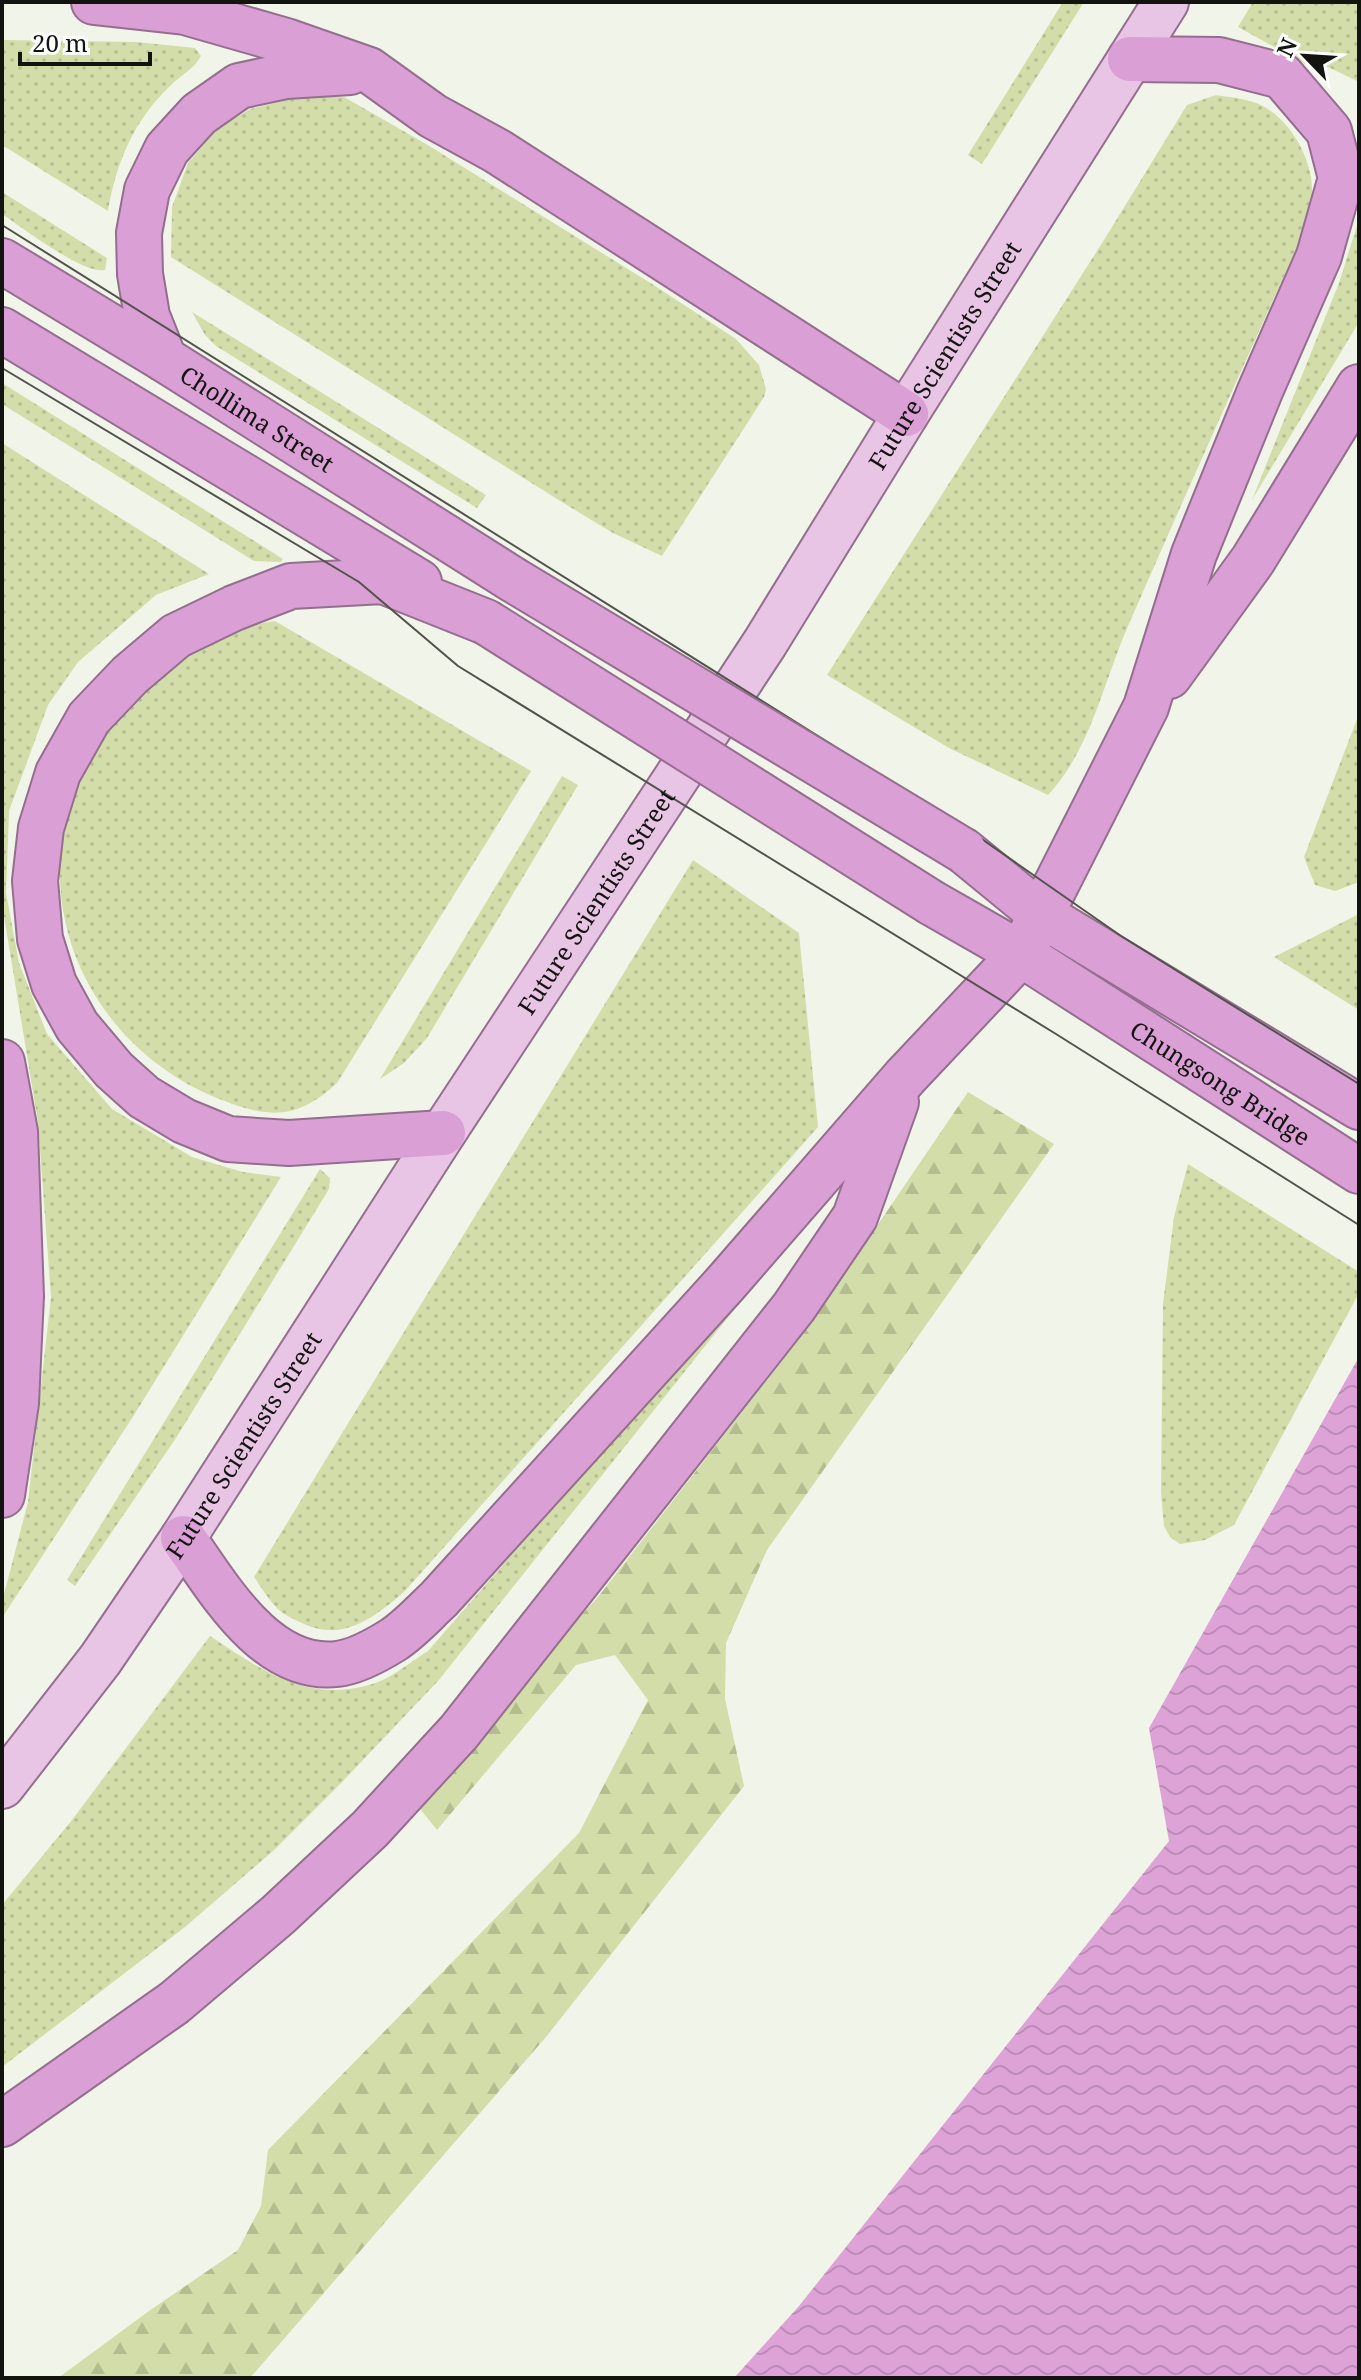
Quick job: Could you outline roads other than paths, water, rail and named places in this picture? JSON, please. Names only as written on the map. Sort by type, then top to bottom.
[{"type":"highway","points":[[94,2],[185,12],[286,41],[369,70],[433,116],[497,151],[906,414]]},
{"type":"highway","points":[[183,1538],[239,1616],[263,1639],[295,1658],[337,1664],[365,1655],[396,1638],[439,1599],[725,1284],[905,1077],[1021,954],[1146,707],[1194,554],[1319,256],[1341,178],[1329,131],[1282,76],[1219,60],[1130,59]]},
{"type":"highway","points":[[164,359],[147,316],[140,274],[139,233],[147,190],[167,149],[199,114],[239,86],[286,76],[369,70]]},
{"type":"highway","name":"Chollima Street","points":[[2,261],[164,359],[512,579],[964,851]]},
{"type":"highway","points":[[2,330],[486,622]]},
{"type":"highway","points":[[1146,707],[1253,560],[1359,387]]},
{"type":"highway","points":[[443,1133],[289,1143],[228,1139],[184,1121],[144,1097],[114,1070],[77,1026],[54,984],[40,939],[35,881],[41,828],[58,773],[89,718],[130,675],[176,636],[234,608],[291,586],[383,581],[486,622]]},
{"type":"highway","name":"Chungsong Bridge","points":[[486,622],[932,903],[1021,954],[1359,1171]]},
{"type":"highway","name":"Chungsong Bridge","points":[[964,851],[1042,915],[1359,1107]]},
{"type":"highway","points":[[2,1062],[15,1132],[21,1296],[16,1403],[2,1495]]},
{"type":"highway","points":[[2,2124],[174,2003],[278,1915],[370,1829],[459,1732],[794,1307],[855,1217],[905,1077]]},
{"type":"main road","name":"Future Scientists Street","points":[[2,1786],[100,1660],[183,1538],[443,1133],[765,643],[1166,2]]},
{"type":"water","points":[[1359,1357],[1359,2378],[734,2378],[799,2306],[1169,1841],[1149,1728]]},
{"type":"tram line","points":[[2,225],[976,835],[1121,936],[1359,1084]]},
{"type":"tram line","points":[[2,368],[359,582],[458,666],[1056,1034],[1359,1225]]}]
